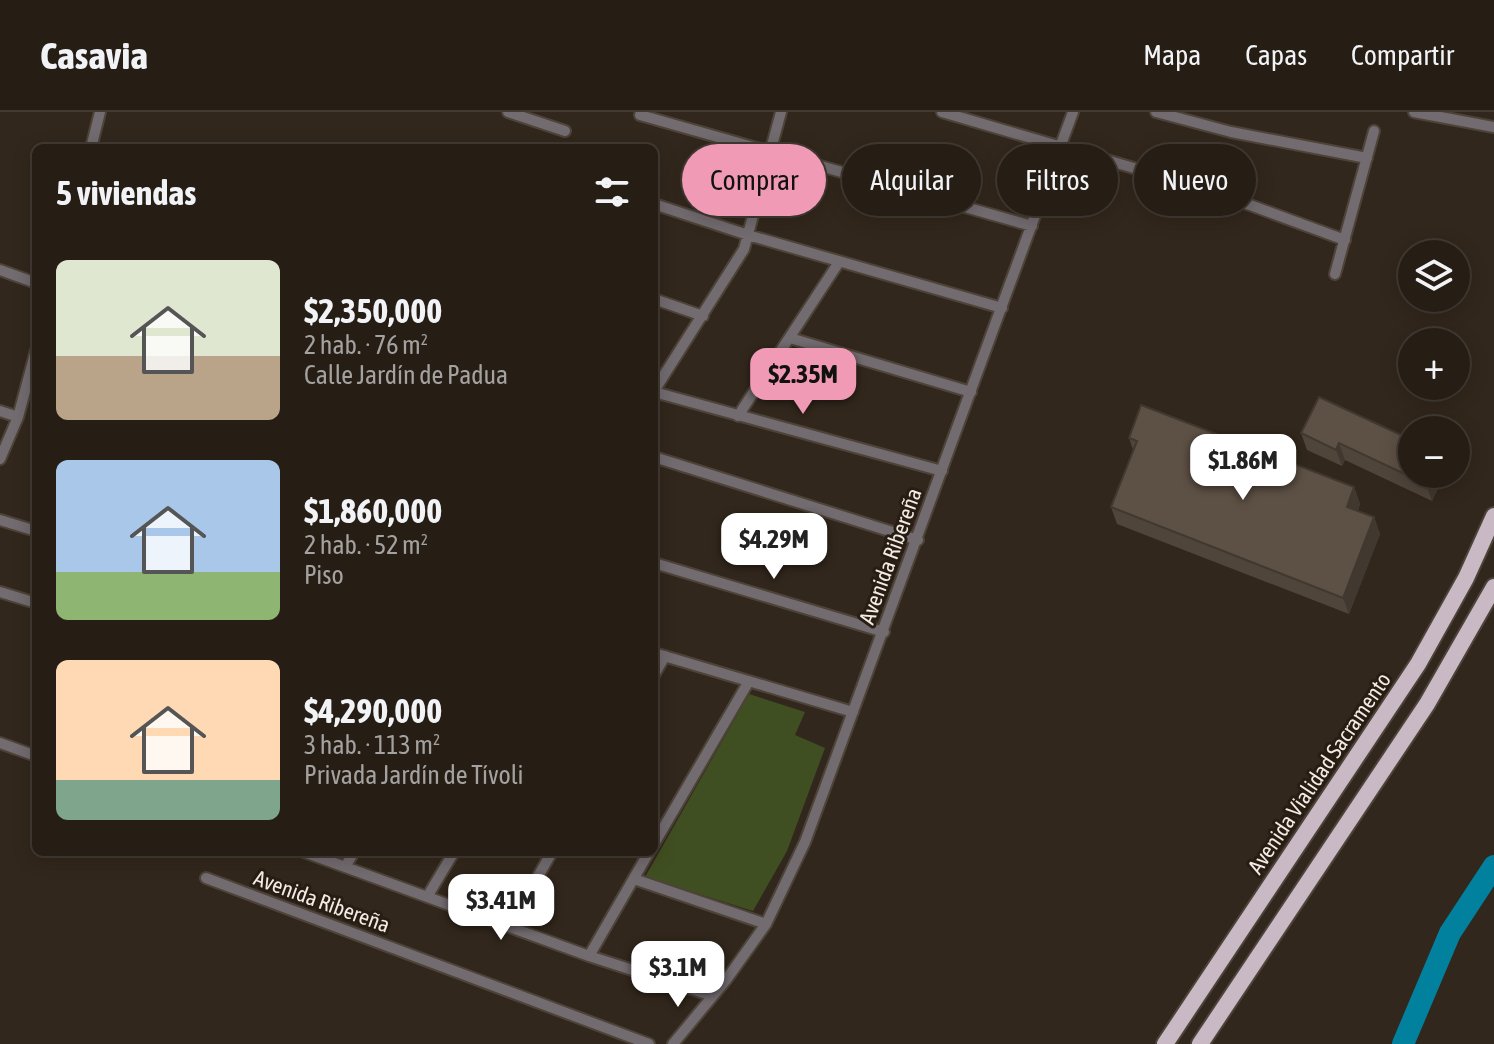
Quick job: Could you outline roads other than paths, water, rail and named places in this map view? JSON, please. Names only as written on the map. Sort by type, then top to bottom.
[{"type":"highway","name":"Avenida Vialidad Sacramento","points":[[1165,1044],[1418,664],[1466,578],[1494,516]]},
{"type":"highway","points":[[1200,1044],[1427,704],[1494,587]]},
{"type":"street","points":[[92,144],[100,112]]},
{"type":"street","points":[[508,112],[565,131]]},
{"type":"street","points":[[772,144],[781,112]]},
{"type":"street","points":[[942,112],[968,116],[1052,144]]},
{"type":"street","name":"Avenida Ribereña","points":[[1062,144],[1073,112]]},
{"type":"street","points":[[1156,112],[1245,135],[1367,158]]},
{"type":"street","points":[[1414,112],[1494,127]]},
{"type":"street","points":[[640,115],[742,144]]},
{"type":"street","points":[[1335,274],[1374,131]]},
{"type":"street","points":[[1118,164],[1209,190],[1345,240]]},
{"type":"street","points":[[826,168],[1032,226]]},
{"type":"street","points":[[658,205],[748,235],[1002,308]]},
{"type":"street","points":[[658,385],[736,265],[753,216]]},
{"type":"street","name":"Avenida Ribereña","points":[[673,1044],[710,995],[726,980],[766,924],[805,842],[1036,216]]},
{"type":"street","points":[[738,416],[839,262]]},
{"type":"street","points":[[0,270],[32,282]]},
{"type":"street","points":[[658,300],[703,316]]},
{"type":"street","points":[[790,338],[971,392]]},
{"type":"street","points":[[0,459],[18,417],[32,365]]},
{"type":"street","points":[[658,392],[942,471]]},
{"type":"street","points":[[0,411],[18,417]]},
{"type":"street","points":[[658,458],[918,540]]},
{"type":"street","points":[[0,520],[32,530]]},
{"type":"street","points":[[658,564],[884,632]]},
{"type":"street","points":[[0,592],[32,602]]},
{"type":"street","points":[[1479,618],[1494,604]]},
{"type":"street","points":[[660,654],[853,712]]},
{"type":"street","points":[[658,837],[749,681]]},
{"type":"street","points":[[0,743],[32,755]]},
{"type":"street","points":[[315,856],[589,956],[710,995]]},
{"type":"street","points":[[345,867],[352,856]]},
{"type":"street","points":[[427,897],[452,856]]},
{"type":"street","points":[[509,927],[550,856]]},
{"type":"street","points":[[589,956],[647,856]]},
{"type":"street","name":"Avenida Ribereña","points":[[206,878],[649,1044]]},
{"type":"street","points":[[634,879],[766,924]]},
{"type":"waterway","points":[[1403,1044],[1450,933],[1494,866]]}]
